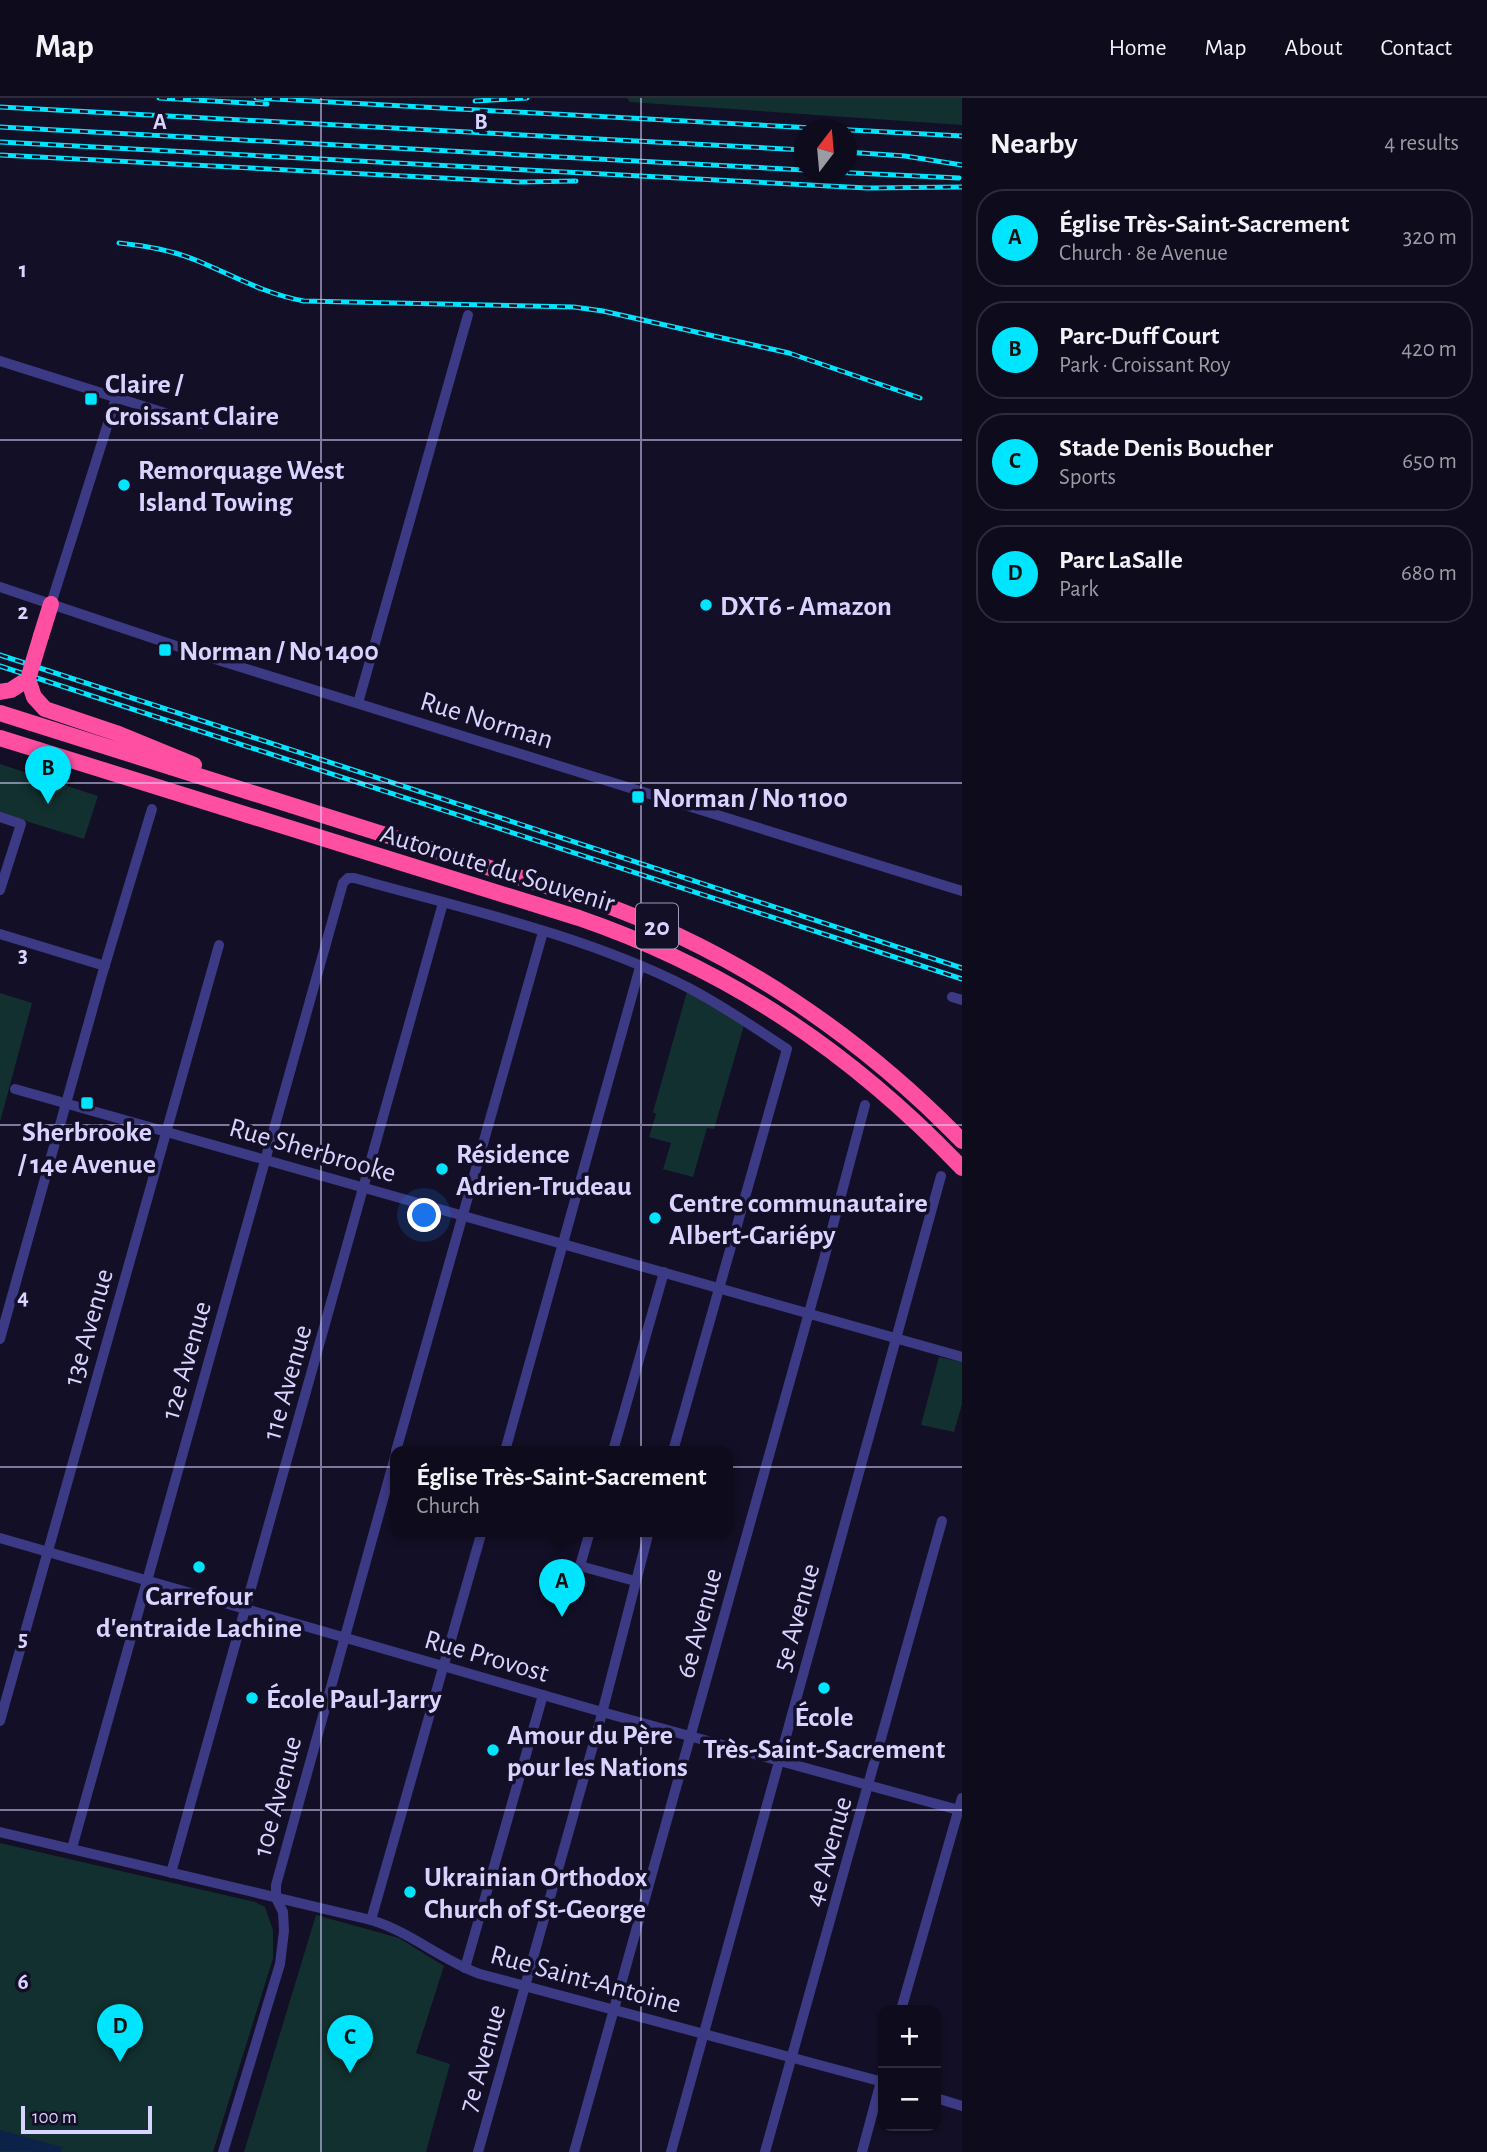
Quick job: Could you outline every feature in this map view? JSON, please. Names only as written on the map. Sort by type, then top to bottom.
[{"type":"highway","points":[[51,604],[27,681],[37,702],[45,709],[116,733],[300,808]]},
{"type":"highway","points":[[0,692],[11,690],[27,681]]},
{"type":"highway","name":"Autoroute du Souvenir","points":[[0,713],[612,908],[701,946],[758,978],[839,1033],[898,1080],[962,1141]]},
{"type":"highway","name":"Autoroute du Souvenir","points":[[0,737],[561,912],[661,949],[728,982],[823,1044],[899,1105],[962,1168]]},
{"type":"street","points":[[358,703],[468,315]]},
{"type":"street","points":[[0,361],[200,424]]},
{"type":"street","points":[[51,604],[116,398]]},
{"type":"street","name":"Rue Norman","points":[[0,587],[221,661],[962,891]]},
{"type":"street","points":[[0,1339],[152,809]]},
{"type":"street","points":[[0,817],[21,824],[0,890]]},
{"type":"street","name":"12e Avenue","points":[[72,1849],[343,883],[348,878],[354,878],[443,903]]},
{"type":"street","points":[[443,903],[543,932],[640,967],[688,988],[787,1049],[674,1446]]},
{"type":"street","name":"11e Avenue","points":[[171,1873],[443,903]]},
{"type":"street","name":"10e Avenue","points":[[398,1446],[543,932]]},
{"type":"street","points":[[0,933],[105,966]]},
{"type":"street","name":"13e Avenue","points":[[0,1721],[219,946]]},
{"type":"street","points":[[506,1446],[640,967]]},
{"type":"street","name":"Rue Sherbrooke","points":[[16,1089],[962,1357]]},
{"type":"street","name":"6e Avenue","points":[[574,2152],[865,1105]]},
{"type":"street","name":"5e Avenue","points":[[671,2152],[941,1176]]},
{"type":"street","points":[[614,1446],[664,1272]]},
{"type":"street","name":"10e Avenue","points":[[223,2152],[280,1964],[284,1931],[283,1912],[276,1898],[276,1885],[390,1473]]},
{"type":"street","name":"4e Avenue","points":[[765,2152],[942,1521]]},
{"type":"street","points":[[371,1920],[480,1537]]},
{"type":"street","points":[[588,1537],[580,1566],[635,1581]]},
{"type":"street","name":"7e Avenue","points":[[478,2152],[602,1712],[647,1537]]},
{"type":"street","name":"Rue Provost","points":[[0,1538],[602,1712],[960,1811]]},
{"type":"street","points":[[465,1968],[543,1695]]},
{"type":"street","points":[[902,2005],[962,1798]]},
{"type":"street","name":"Rue Saint-Antoine","points":[[0,1832],[371,1920],[407,1933],[447,1960],[465,1968],[704,2034],[878,2078]]},
{"type":"street","points":[[862,2152],[878,2094]]},
{"type":"street","points":[[941,2100],[962,2106]]},
{"type":"green space","points":[[627,98],[962,98],[962,125],[630,102]]},
{"type":"green space","points":[[0,764],[98,796],[84,839],[0,813]]},
{"type":"green space","points":[[688,988],[745,1022],[714,1129],[707,1128],[693,1177],[663,1169],[671,1143],[649,1137],[656,1114],[653,1112]]},
{"type":"green space","points":[[0,993],[32,1003],[0,1122]]},
{"type":"green space","points":[[939,1357],[962,1362],[962,1404],[954,1432],[921,1425]]},
{"type":"green space","points":[[0,1843],[255,1902],[265,1907],[273,1930],[273,1958],[213,2152],[0,2152]]},
{"type":"green space","points":[[316,1915],[399,1938],[444,1966],[416,2053],[450,2064],[426,2152],[244,2152]]},
{"type":"water","points":[[0,2130],[62,2147],[61,2152],[0,2151]]},
{"type":"railway","points":[[159,98],[267,104]]},
{"type":"railway","points":[[256,98],[962,136]]},
{"type":"railway","points":[[475,101],[527,98]]},
{"type":"railway","points":[[0,107],[794,149]]},
{"type":"railway","points":[[0,127],[794,169]]},
{"type":"railway","points":[[0,142],[867,188],[962,187]]},
{"type":"railway","points":[[857,153],[905,156],[962,165]]},
{"type":"railway","points":[[0,155],[520,182],[576,181]]},
{"type":"railway","points":[[857,173],[959,178]]},
{"type":"railway","points":[[119,243],[178,254],[263,289],[304,301],[574,307],[603,311],[789,353],[920,398]]},
{"type":"railway","points":[[0,655],[962,968]]},
{"type":"railway","points":[[0,666],[962,979]]},
{"type":"place","name":"Claire / Croissant Claire","points":[[91,399]]},
{"type":"place","name":"Remorquage West Island Towing","points":[[124,485]]},
{"type":"place","name":"DXT6 - Amazon","points":[[706,605]]},
{"type":"place","name":"Norman / No 1400","points":[[165,650]]},
{"type":"place","name":"Norman / No 1100","points":[[638,797]]},
{"type":"place","name":"Parc-Duff Court","points":[[48,804]]},
{"type":"place","name":"Sherbrooke / 14e Avenue","points":[[87,1103]]},
{"type":"place","name":"Résidence Adrien-Trudeau","points":[[442,1169]]},
{"type":"place","name":"Centre communautaire Albert-Gariépy","points":[[655,1218]]},
{"type":"place","name":"Carrefour d'entraide Lachine","points":[[199,1567]]},
{"type":"place","name":"Église Très-Saint-Sacrement","points":[[562,1617]]},
{"type":"place","name":"École Très-Saint-Sacrement","points":[[824,1688]]},
{"type":"place","name":"École Paul-Jarry","points":[[252,1698]]},
{"type":"place","name":"Amour du Père pour les Nations","points":[[493,1750]]},
{"type":"place","name":"Ukrainian Orthodox Church of St-George","points":[[410,1892]]},
{"type":"place","name":"Parc LaSalle","points":[[120,2062]]},
{"type":"place","name":"Stade Denis Boucher","points":[[350,2073]]}]
